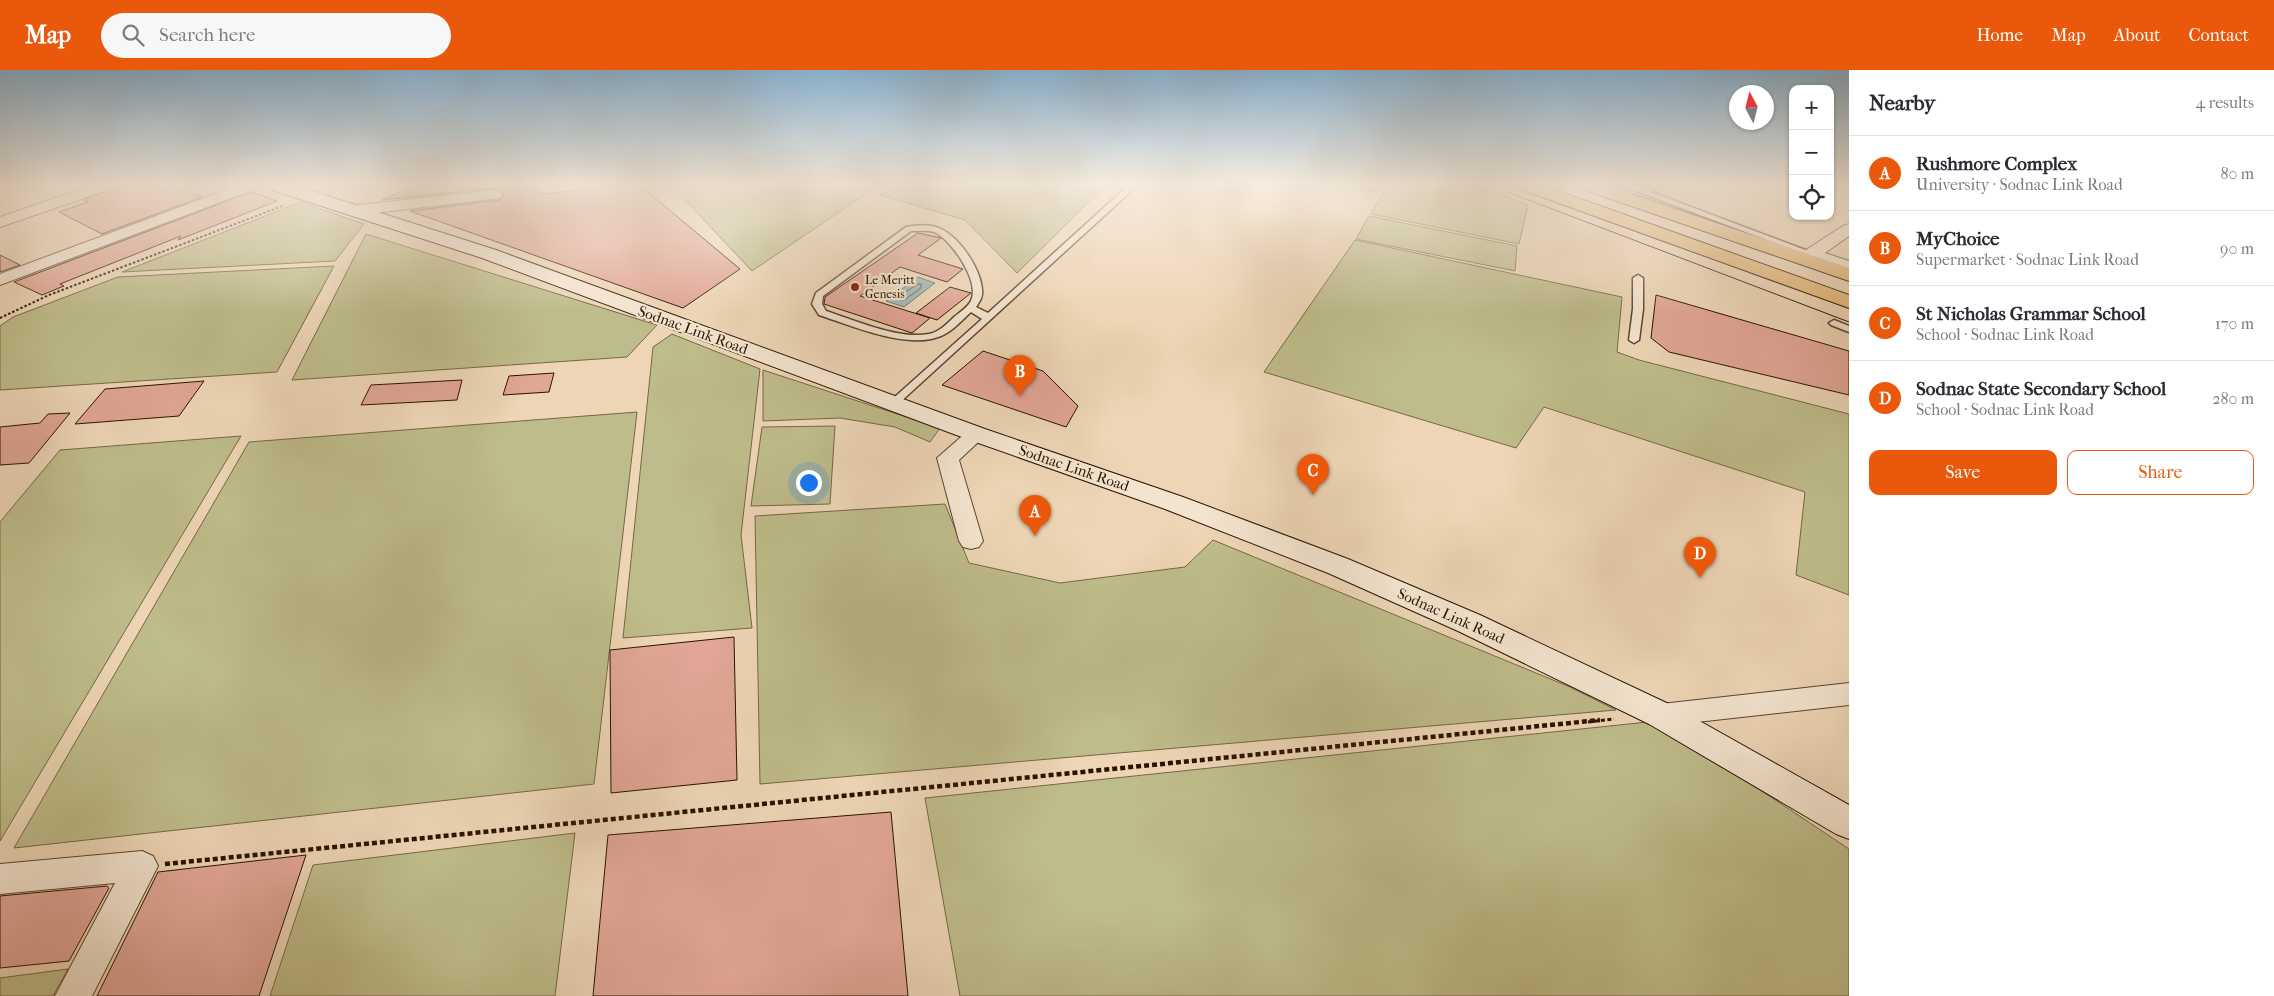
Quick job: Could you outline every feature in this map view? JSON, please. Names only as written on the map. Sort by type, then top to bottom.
[{"type":"highway","points":[[1639,226],[1849,302]]},
{"type":"highway","points":[[1661,226],[1849,292]]},
{"type":"highway","points":[[1687,226],[1849,283]]},
{"type":"highway","points":[[1707,226],[1849,275]]},
{"type":"main road","name":"Sodnac Link Road","points":[[403,226],[489,254],[976,434],[1174,503],[1338,566],[1469,623],[1660,714],[1849,823]]},
{"type":"street","points":[[0,280],[143,226]]},
{"type":"street","points":[[1812,254],[1849,229]]},
{"type":"street","points":[[1812,254],[1849,266]]},
{"type":"street","points":[[970,541],[948,458],[976,434]]},
{"type":"street","points":[[1660,714],[1849,694]]},
{"type":"street","points":[[0,879],[142,866]]},
{"type":"street","points":[[73,996],[142,866]]},
{"type":"lane","points":[[893,403],[1089,226]]},
{"type":"lane","points":[[1737,226],[1812,254]]},
{"type":"lane","points":[[920,228],[936,230],[945,235],[968,263],[978,282],[978,297],[970,308],[947,330],[927,337],[903,336],[856,324],[822,313],[817,304],[819,295],[910,229],[920,228]]},
{"type":"lane","points":[[1634,340],[1638,309],[1638,278]]},
{"type":"lane","points":[[970,308],[982,314],[987,320]]},
{"type":"lane","points":[[1834,323],[1849,329]]},
{"type":"path","points":[[0,318],[49,295],[229,226]]},
{"type":"path","points":[[142,866],[1621,718]]},
{"type":"shaded area","points":[[239,226],[362,226],[335,261],[122,272]]},
{"type":"shaded area","points":[[710,226],[818,226],[752,271]]},
{"type":"shaded area","points":[[971,226],[1064,226],[1017,273]]},
{"type":"shaded area","points":[[1363,226],[1419,226],[1517,246],[1515,271],[1356,239]]},
{"type":"shaded area","points":[[1431,226],[1523,226],[1519,244]]},
{"type":"shaded area","points":[[366,234],[657,325],[627,357],[292,380]]},
{"type":"shaded area","points":[[1355,240],[1622,297],[1617,352],[1639,360],[1849,414],[1849,595],[1796,575],[1805,492],[1544,407],[1516,448],[1264,372]]},
{"type":"shaded area","points":[[334,266],[277,372],[0,390],[0,326],[13,317],[118,277]]},
{"type":"shaded area","points":[[672,334],[760,369],[741,535],[752,628],[623,638],[653,347]]},
{"type":"shaded area","points":[[763,370],[940,428],[930,442],[895,427],[840,418],[763,421]]},
{"type":"shaded area","points":[[637,412],[594,784],[14,848],[249,442]]},
{"type":"shaded area","points":[[835,426],[830,504],[751,506],[762,427]]},
{"type":"shaded area","points":[[241,436],[0,841],[0,522],[60,450]]},
{"type":"shaded area","points":[[945,504],[969,563],[1060,583],[1185,567],[1213,540],[1570,687],[1616,710],[760,784],[755,516]]},
{"type":"shaded area","points":[[1657,721],[1849,849],[1849,996],[960,996],[925,798]]},
{"type":"shaded area","points":[[575,833],[555,996],[270,996],[313,865]]},
{"type":"shaded area","points":[[68,969],[53,996],[0,996],[0,978]]},
{"type":"water","points":[[918,277],[935,283],[904,307],[886,301]]},
{"type":"building","points":[[87,226],[123,226],[102,234]]},
{"type":"building","points":[[161,226],[213,226],[178,240],[181,236],[60,284],[64,286],[42,295],[14,282]]},
{"type":"building","points":[[453,226],[689,226],[740,269],[683,308]]},
{"type":"building","name":"Le Meritt Genesis","points":[[918,233],[941,238],[918,255],[963,269],[947,282],[900,267],[860,296],[930,318],[912,333],[824,304],[825,297]]},
{"type":"building","points":[[0,255],[20,265],[0,272]]},
{"type":"building","points":[[950,287],[971,293],[937,320],[916,313]]},
{"type":"building","points":[[1656,295],[1849,351],[1849,395],[1669,352],[1651,338]]},
{"type":"building","points":[[983,351],[1043,371],[1078,406],[1066,427],[942,385]]},
{"type":"building","points":[[554,373],[549,392],[503,395],[509,376]]},
{"type":"building","points":[[462,380],[457,400],[361,405],[371,385]]},
{"type":"building","points":[[204,381],[179,416],[75,424],[105,389]]},
{"type":"building","points":[[70,413],[29,463],[0,465],[0,427],[40,423],[48,414]]},
{"type":"building","points":[[734,637],[737,780],[611,793],[610,650]]},
{"type":"building","points":[[891,812],[908,996],[593,996],[608,835]]},
{"type":"building","points":[[306,855],[259,996],[97,996],[158,872]]},
{"type":"building","points":[[107,886],[109,888],[69,961],[0,968],[0,896]]},
{"type":"tram line","points":[[1597,226],[1849,322]]},
{"type":"place","name":"Le Meritt Genesis","points":[[855,287]]},
{"type":"place","name":"MyChoice","points":[[1020,396]]},
{"type":"place","name":"St Nicholas Grammar School","points":[[1313,495]]},
{"type":"place","name":"Rushmore Complex","points":[[1035,536]]},
{"type":"place","name":"Sodnac State Secondary School","points":[[1700,578]]}]
